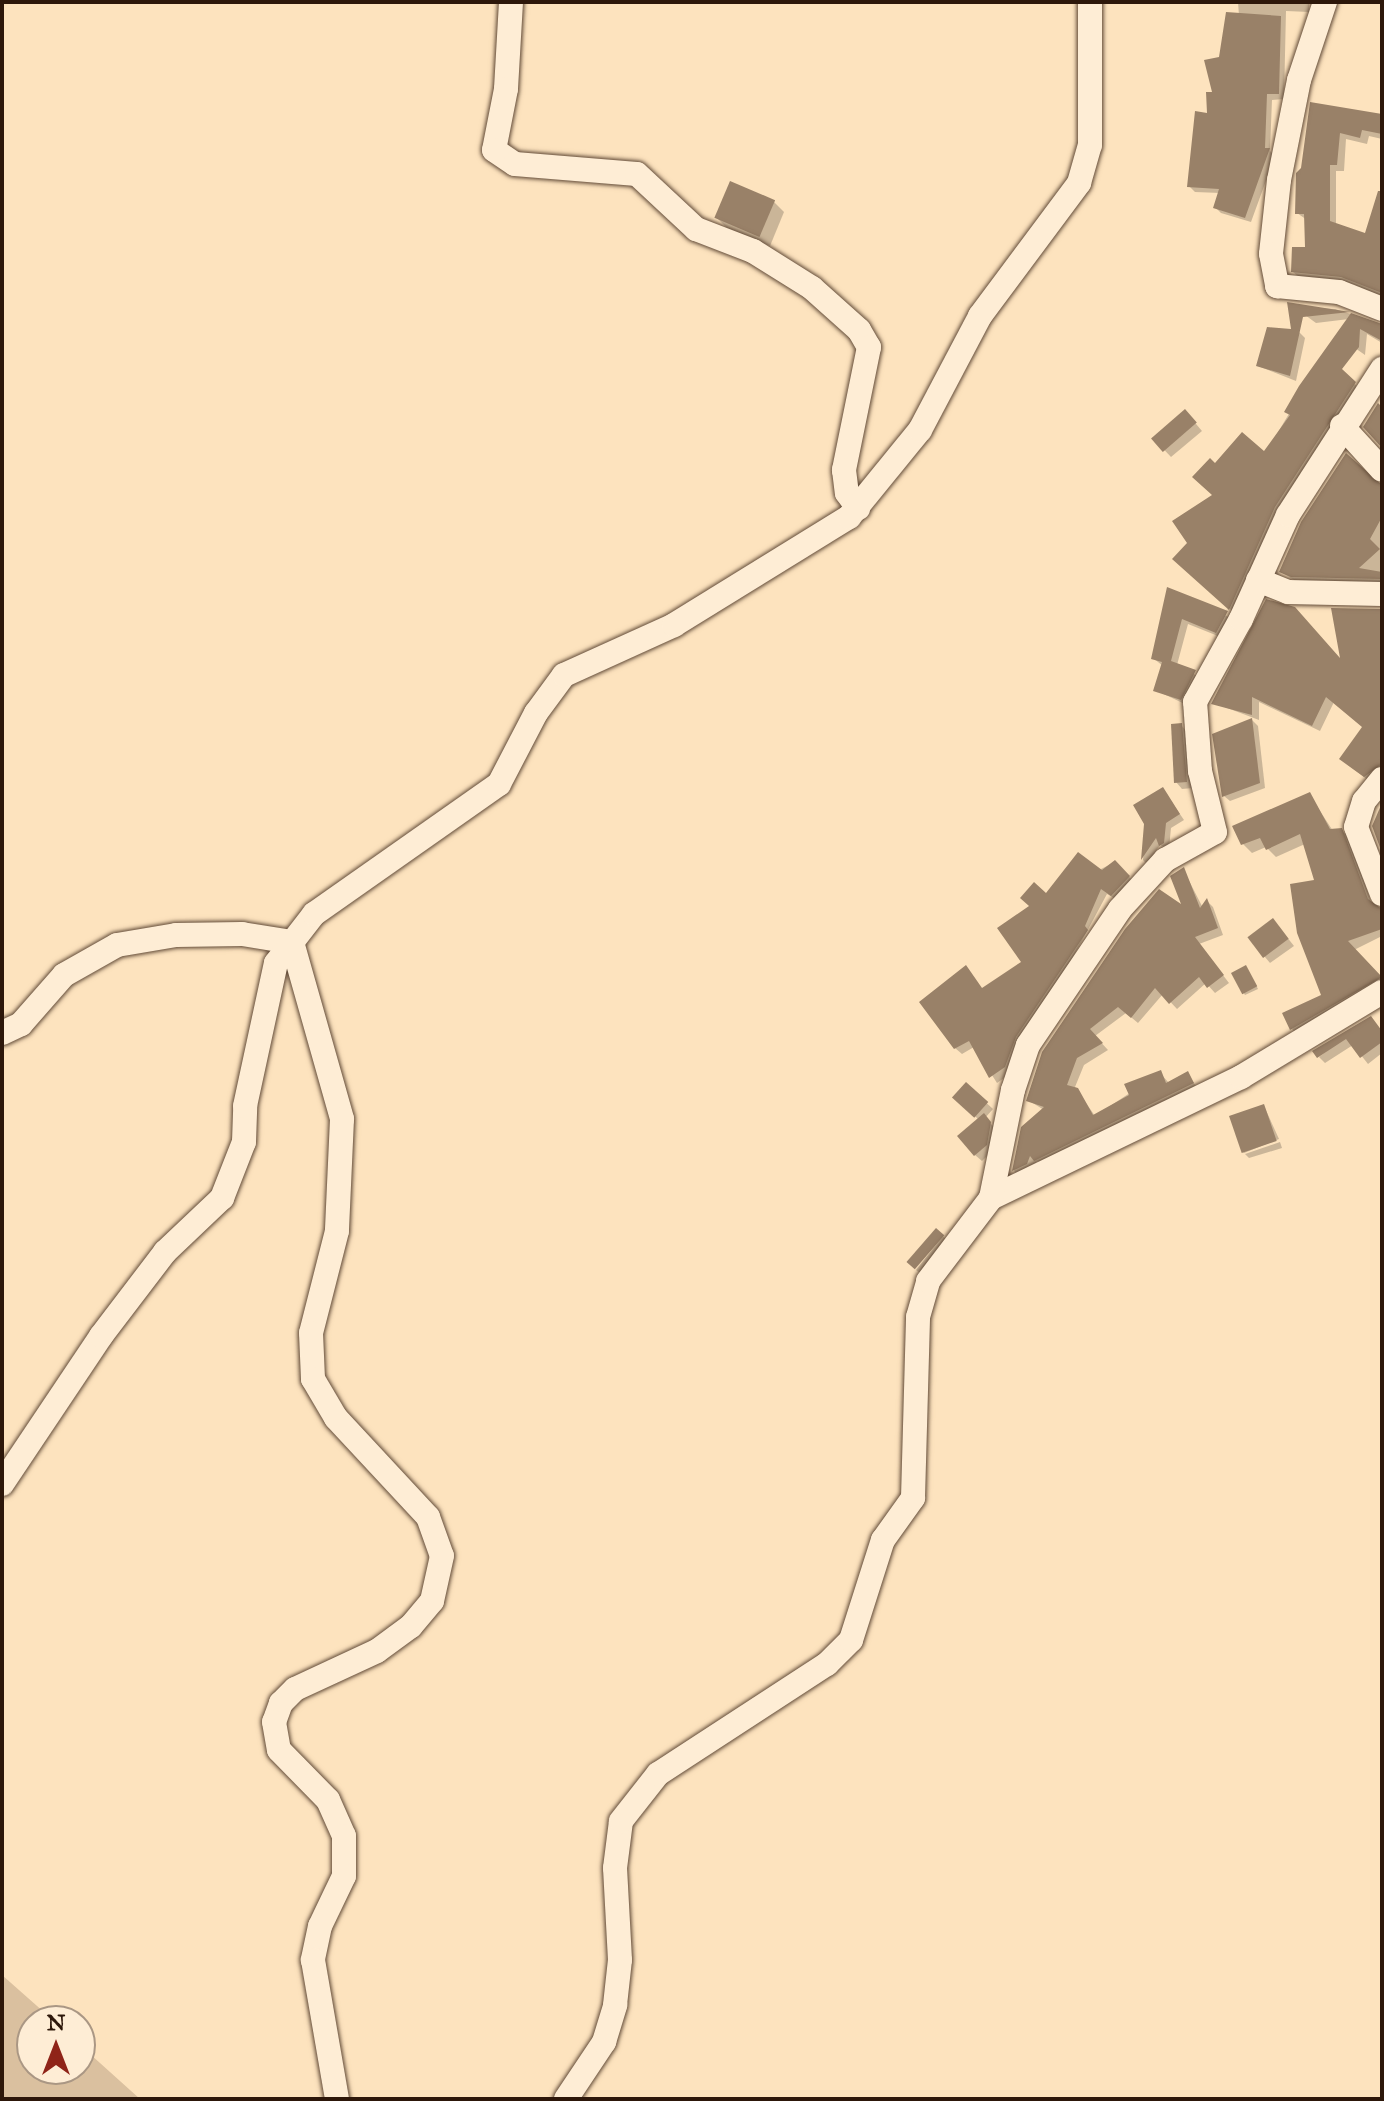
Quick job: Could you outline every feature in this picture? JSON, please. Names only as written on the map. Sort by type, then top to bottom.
[{"type":"street","points":[[511,2],[506,89],[494,150],[515,164],[637,174],[696,229],[753,251],[812,288],[859,330],[869,347],[844,470],[847,493],[858,508]]},
{"type":"street","points":[[2,1484],[101,1336],[165,1252],[222,1198],[244,1142],[245,1106],[276,963],[314,914],[499,784],[536,713],[564,675],[674,625],[858,508],[920,430],[980,316],[1079,183],[1090,145],[1090,2]]},
{"type":"street","points":[[1325,2],[1299,80],[1279,180],[1271,254],[1277,286],[1339,292],[1382,309]]},
{"type":"street","points":[[991,1198],[1013,1090],[1028,1045],[1120,909],[1165,860],[1215,832],[1200,771],[1195,702],[1288,515],[1342,426],[1382,369]]},
{"type":"street","points":[[1342,426],[1382,470]]},
{"type":"street","points":[[1258,580],[1288,592],[1382,594]]},
{"type":"street","points":[[1382,779],[1364,801],[1356,827],[1382,894]]},
{"type":"street","points":[[2,1033],[21,1024],[64,975],[117,945],[176,935],[242,934],[292,942]]},
{"type":"street","points":[[292,942],[342,1119],[337,1231],[311,1333],[313,1379],[343,1426],[428,1517],[442,1556],[432,1601],[411,1626],[377,1651],[295,1689],[281,1703],[274,1722],[279,1750],[328,1800],[344,1836],[344,1876],[320,1926],[313,1960],[337,2099]]},
{"type":"street","points":[[566,2099],[604,2042],[615,2005],[620,1960],[615,1868],[621,1821],[658,1774],[827,1664],[851,1640],[883,1540],[913,1498],[921,1297],[940,1260],[991,1198],[1241,1077],[1382,992]]},
{"type":"shaded area","points":[[2,1975],[36,2005],[16,2005],[16,2085],[96,2085],[96,2059],[140,2099],[2,2099]]},
{"type":"building","points":[[1226,12],[1281,16],[1279,94],[1267,94],[1265,148],[1270,148],[1245,218],[1213,208],[1219,189],[1187,187],[1195,111],[1207,113],[1206,92],[1212,92],[1204,60],[1219,57]]},
{"type":"building","points":[[1310,102],[1382,114],[1382,134],[1362,130],[1360,138],[1340,133],[1337,165],[1330,165],[1330,221],[1365,233],[1378,191],[1382,191],[1382,293],[1341,277],[1291,272],[1292,247],[1305,247],[1304,214],[1295,214],[1296,173],[1301,168]]},
{"type":"building","points":[[730,181],[775,200],[759,237],[714,218]]},
{"type":"building","points":[[1287,302],[1350,312],[1303,317],[1290,376],[1256,366],[1267,327],[1291,329]]},
{"type":"building","points":[[1351,313],[1382,324],[1382,341],[1360,329],[1359,347],[1342,369],[1356,382],[1275,507],[1229,610],[1172,559],[1187,543],[1172,521],[1212,495],[1192,477],[1210,458],[1215,463],[1242,432],[1264,451],[1290,415],[1284,412],[1299,386]]},
{"type":"building","points":[[1378,403],[1382,407],[1382,448],[1363,427]]},
{"type":"building","points":[[1185,409],[1197,423],[1163,452],[1151,439]]},
{"type":"building","points":[[1346,453],[1382,485],[1382,517],[1370,539],[1380,549],[1359,568],[1382,572],[1382,579],[1291,577],[1279,572],[1301,522]]},
{"type":"building","points":[[1167,587],[1228,611],[1216,633],[1182,619],[1171,661],[1196,670],[1181,700],[1153,691],[1162,662],[1151,659]]},
{"type":"building","points":[[1266,599],[1295,607],[1340,658],[1331,608],[1382,609],[1382,764],[1364,777],[1339,759],[1362,727],[1326,697],[1312,726],[1252,697],[1252,715],[1211,704]]},
{"type":"building","points":[[1252,718],[1260,783],[1222,797],[1212,734]]},
{"type":"building","points":[[1182,723],[1187,782],[1174,783],[1171,724]]},
{"type":"building","points":[[1163,787],[1180,814],[1166,823],[1164,843],[1159,846],[1156,838],[1141,860],[1144,824],[1133,805]]},
{"type":"building","points":[[1310,792],[1330,829],[1342,828],[1368,899],[1382,909],[1382,929],[1348,941],[1382,977],[1290,1030],[1282,1013],[1321,995],[1297,933],[1290,884],[1314,880],[1300,834],[1266,850],[1260,838],[1241,845],[1232,826]]},
{"type":"building","points":[[1382,803],[1382,853],[1372,826]]},
{"type":"building","points":[[1078,852],[1102,870],[1115,860],[1130,876],[1111,896],[1101,889],[1085,926],[1088,930],[1016,1037],[1005,1067],[989,1078],[969,1041],[954,1049],[919,1002],[966,965],[982,988],[1021,962],[997,928],[1029,906],[1020,898],[1034,882],[1046,893]]},
{"type":"building","points":[[1184,867],[1200,908],[1207,898],[1218,928],[1195,937],[1224,975],[1207,988],[1199,977],[1169,1004],[1155,988],[1131,1018],[1118,1007],[1090,1029],[1103,1043],[1077,1058],[1067,1085],[1078,1088],[1093,1115],[1129,1095],[1124,1084],[1161,1070],[1166,1083],[1188,1071],[1194,1083],[1034,1161],[1030,1156],[1027,1164],[1012,1171],[1021,1127],[1044,1107],[1026,1101],[1042,1052],[1125,929],[1159,889],[1181,904],[1170,876]]},
{"type":"building","points":[[1273,918],[1289,939],[1263,958],[1247,937]]},
{"type":"building","points":[[1246,965],[1257,986],[1242,994],[1231,973]]},
{"type":"building","points":[[1371,1016],[1382,1031],[1382,1042],[1360,1058],[1346,1039],[1317,1058],[1312,1051]]},
{"type":"building","points":[[966,1082],[988,1102],[974,1118],[952,1098]]},
{"type":"building","points":[[1264,1104],[1277,1141],[1242,1153],[1229,1116]]},
{"type":"building","points":[[984,1113],[991,1122],[987,1145],[974,1156],[957,1136]]},
{"type":"building","points":[[936,1228],[944,1235],[915,1269],[906,1262]]}]
